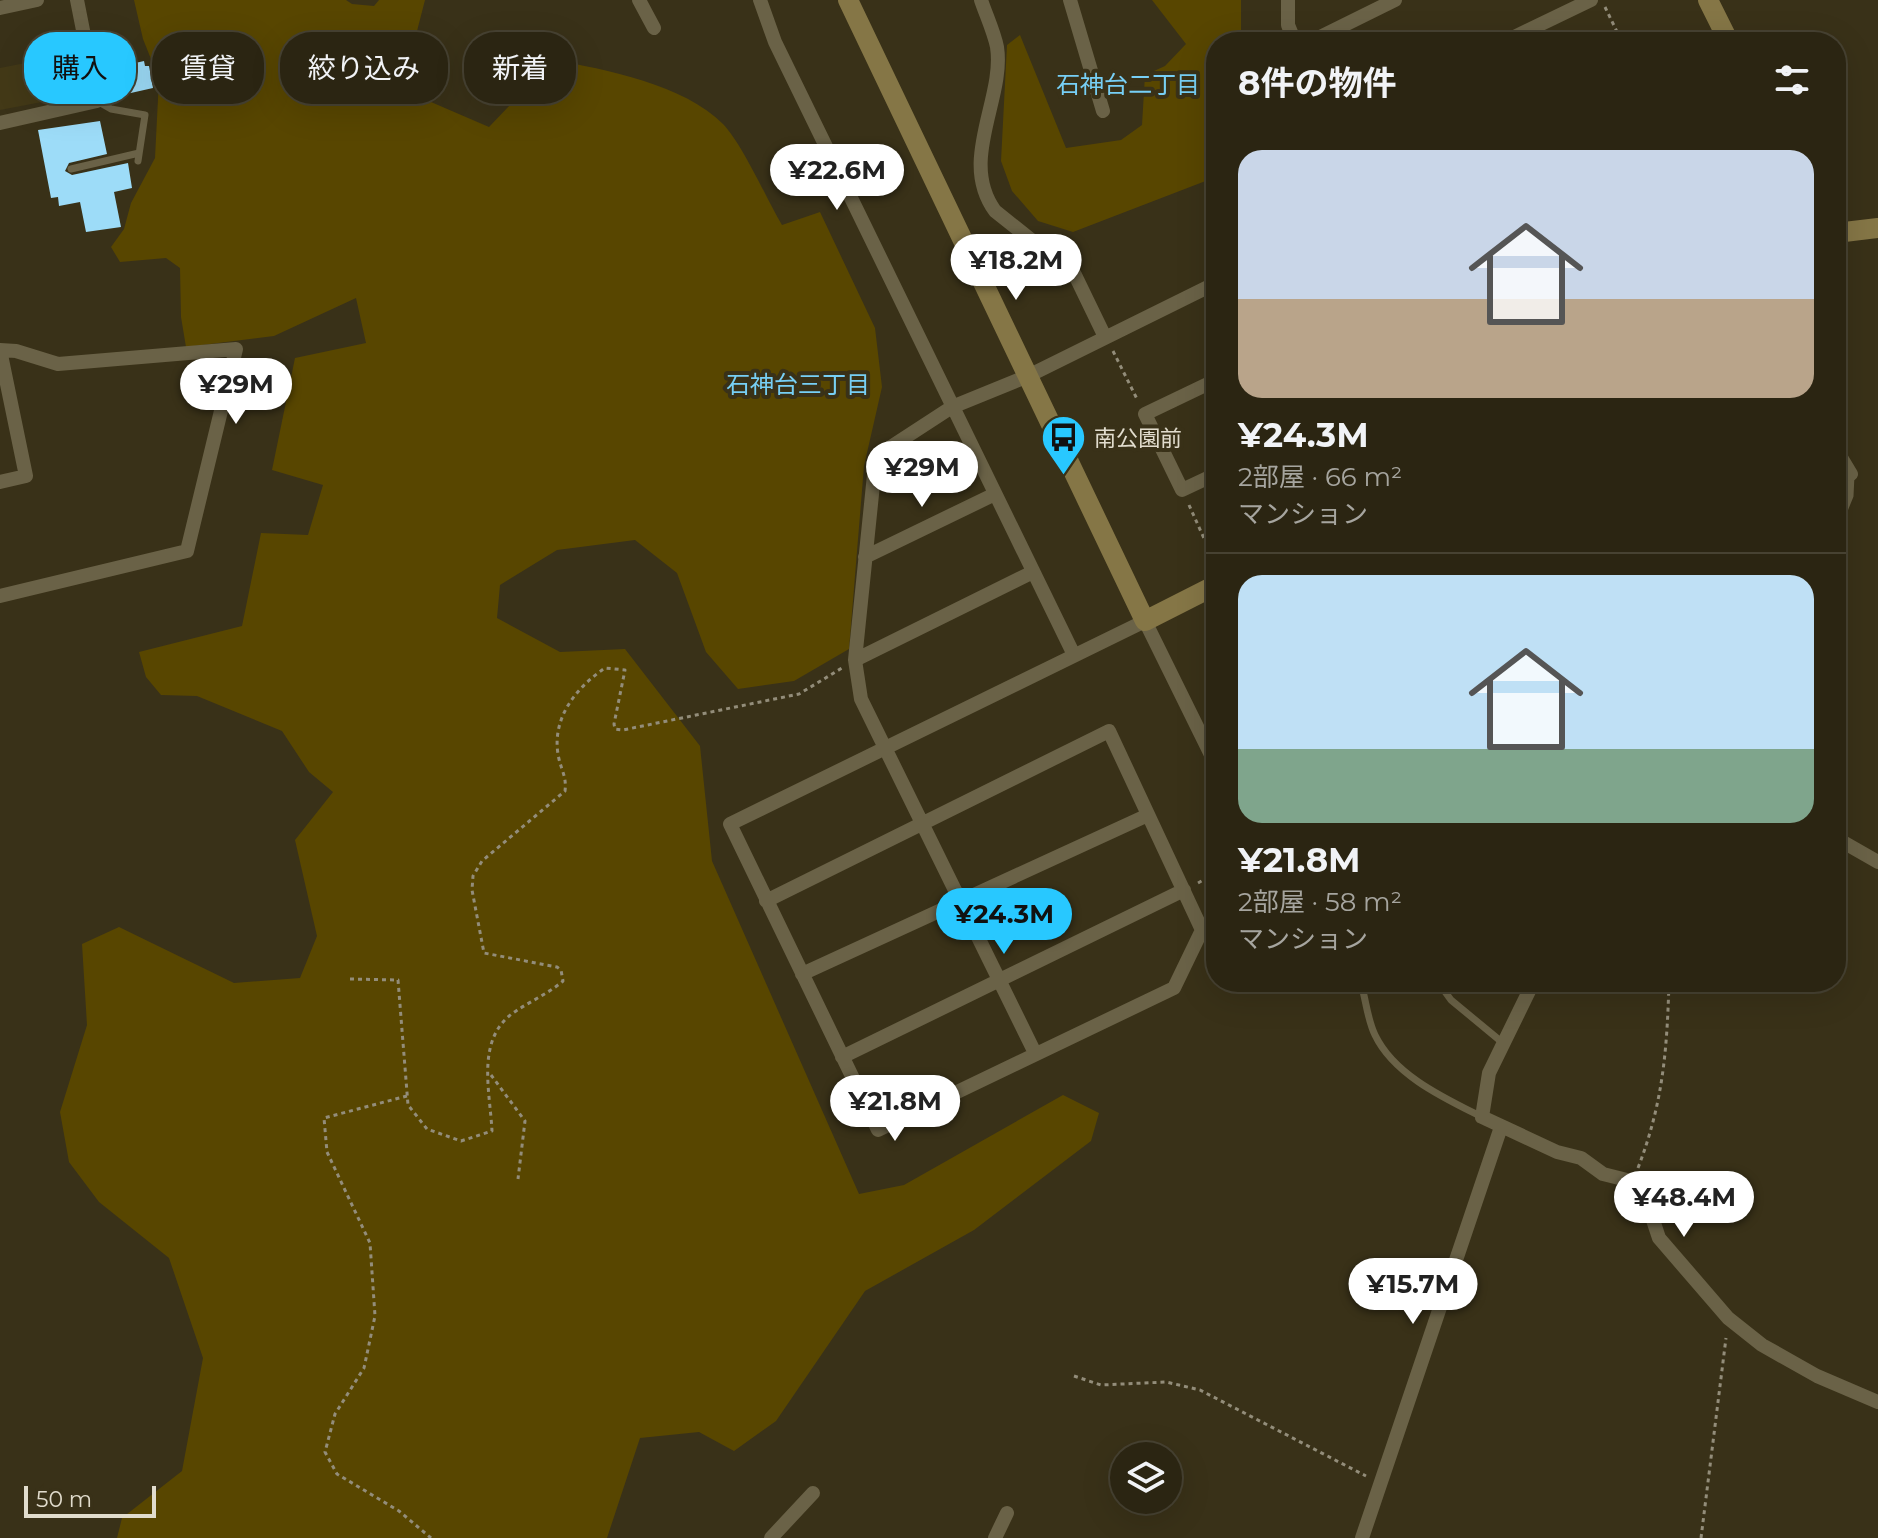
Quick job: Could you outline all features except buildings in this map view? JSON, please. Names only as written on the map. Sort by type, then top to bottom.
[{"type":"street","points":[[0,8],[37,0]]},
{"type":"street","points":[[77,0],[83,32]]},
{"type":"street","points":[[639,0],[654,28]]},
{"type":"street","points":[[760,0],[775,42],[1031,573],[1074,655]]},
{"type":"street","points":[[848,0],[1206,745]]},
{"type":"street","points":[[981,0],[997,49],[982,149],[986,199],[995,211],[1075,275],[1105,337]]},
{"type":"street","points":[[1070,0],[1103,111]]},
{"type":"street","points":[[1288,0],[1291,32]]},
{"type":"street","points":[[1330,32],[1395,0]]},
{"type":"street","points":[[1525,32],[1591,0]]},
{"type":"street","points":[[1708,0],[1724,32]]},
{"type":"street","points":[[0,123],[84,104]]},
{"type":"street","points":[[1846,232],[1878,228]]},
{"type":"street","points":[[1035,1053],[861,699],[855,660],[874,475],[886,450],[952,407],[1028,376],[1206,288]]},
{"type":"street","points":[[0,482],[26,476],[0,350],[16,351],[58,364],[236,349],[187,551],[0,596]]},
{"type":"street","points":[[1206,385],[1145,414],[1182,490],[1206,479]]},
{"type":"street","points":[[1846,466],[1851,474]]},
{"type":"street","points":[[865,557],[995,494]]},
{"type":"street","points":[[855,660],[1031,573]]},
{"type":"street","points":[[766,901],[1109,731],[1202,930],[1174,988],[878,1130],[766,901],[730,824],[1206,590]]},
{"type":"street","points":[[802,974],[1148,815]]},
{"type":"street","points":[[1846,844],[1878,862]]},
{"type":"street","points":[[842,1057],[1184,890]]},
{"type":"street","points":[[1529,992],[1489,1073],[1482,1117],[1581,1158],[1603,1174],[1632,1183],[1643,1190],[1659,1238],[1728,1318],[1762,1345],[1817,1376],[1878,1402]]},
{"type":"street","points":[[1362,1538],[1501,1127]]},
{"type":"street","points":[[771,1538],[813,1493]]},
{"type":"street","points":[[995,1538],[1007,1513]]},
{"type":"lane","points":[[71,169],[139,157],[145,115],[111,109],[102,104]]},
{"type":"lane","points":[[1846,506],[1850,496],[1851,474]]},
{"type":"lane","points":[[1363,992],[1373,1033],[1386,1054],[1433,1092],[1482,1117]]},
{"type":"lane","points":[[1445,992],[1504,1043]]},
{"type":"path","points":[[1601,0],[1617,32]]},
{"type":"path","points":[[1105,337],[1145,414]]},
{"type":"path","points":[[1182,490],[1206,543]]},
{"type":"path","points":[[350,979],[398,980],[408,1105],[427,1129],[461,1141],[492,1131],[488,1072],[490,1042],[501,1022],[563,981],[561,970],[557,967],[484,953],[473,876],[482,861],[565,791],[566,777],[558,742],[571,698],[605,668],[625,670],[614,724],[615,729],[623,730],[799,694],[855,660]]},
{"type":"path","points":[[1184,890],[1206,878]]},
{"type":"path","points":[[1632,1183],[1660,1104],[1667,1062],[1669,992]]},
{"type":"path","points":[[488,1072],[525,1121],[518,1179]]},
{"type":"path","points":[[407,1096],[324,1118],[327,1152],[370,1243],[375,1316],[364,1368],[335,1414],[325,1452],[337,1474],[399,1511],[431,1538]]},
{"type":"path","points":[[1701,1538],[1728,1318]]},
{"type":"path","points":[[1074,1376],[1101,1385],[1166,1382],[1200,1390],[1380,1483]]},
{"type":"shaded area","points":[[134,0],[346,0],[352,4],[374,6],[379,0],[425,0],[417,32],[280,32],[280,104],[436,104],[489,127],[511,104],[576,104],[576,64],[666,89],[707,110],[731,133],[782,225],[820,212],[875,328],[882,387],[864,466],[849,649],[794,681],[738,689],[706,652],[677,573],[635,540],[557,550],[500,585],[497,618],[560,652],[625,649],[700,746],[712,861],[859,1194],[904,1185],[1063,1095],[1099,1113],[1091,1141],[974,1230],[865,1291],[776,1421],[734,1451],[699,1432],[640,1438],[607,1538],[117,1538],[122,1518],[182,1471],[203,1358],[169,1258],[99,1202],[69,1162],[60,1112],[87,1025],[82,944],[119,927],[234,983],[300,978],[317,936],[295,840],[333,792],[309,772],[282,731],[197,696],[161,695],[146,677],[139,652],[242,626],[261,533],[308,535],[323,485],[272,470],[295,358],[366,343],[356,298],[274,336],[186,347],[181,317],[180,268],[166,258],[120,262],[111,247],[124,229],[131,203],[155,158],[158,104],[264,104],[264,32],[152,32],[152,62]]},
{"type":"shaded area","points":[[1152,0],[1241,0],[1241,32],[1206,32],[1206,181],[1073,232],[1038,221],[1012,191],[1001,161],[1007,45],[1020,35],[1066,148],[1121,140],[1142,125],[1145,75],[1165,66],[1186,44]]},
{"type":"shaded area","points":[[24,63],[24,104],[32,104],[0,110],[0,68]]},
{"type":"place","name":"南公園前","points":[[1063,477]]},
{"type":"district","name":"石神台二丁目","points":[[1128,84]]},
{"type":"district","name":"石神台三丁目","points":[[798,384]]}]
